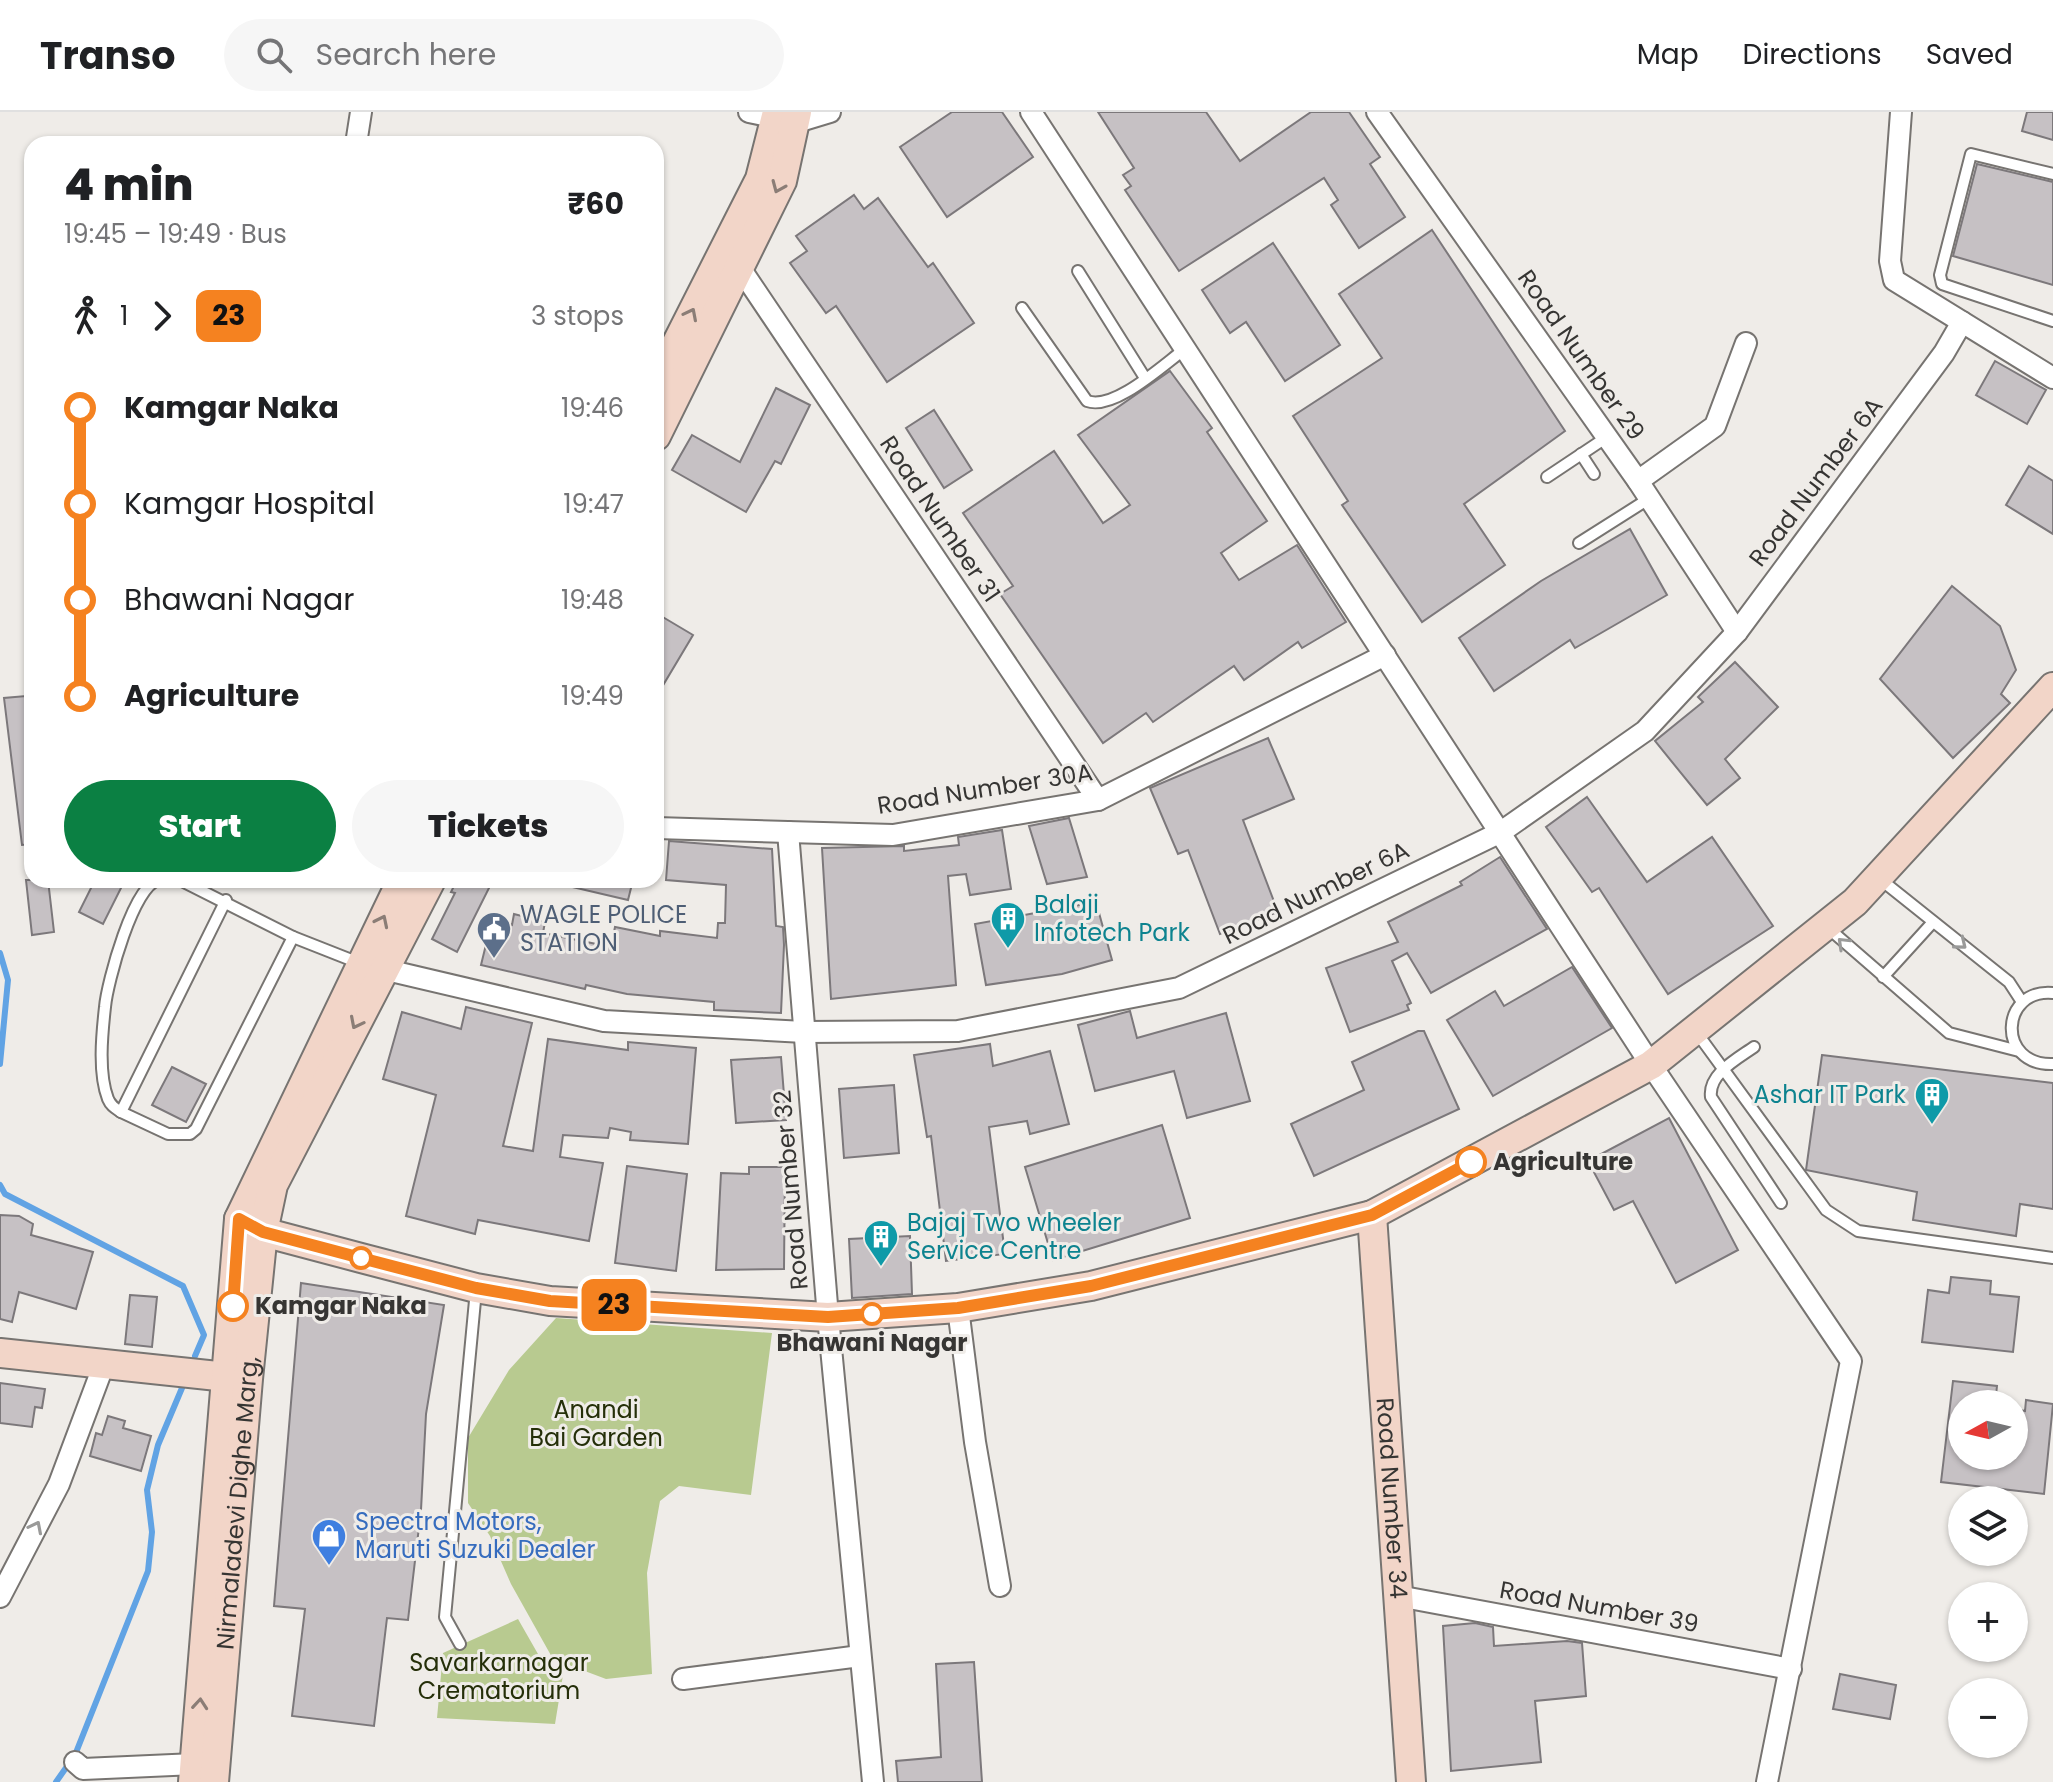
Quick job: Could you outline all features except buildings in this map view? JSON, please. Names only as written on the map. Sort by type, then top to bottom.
[{"type":"street","points":[[357,136],[361,112]]},
{"type":"street","points":[[779,115],[830,112]]},
{"type":"street","points":[[1031,112],[1651,1065],[1851,1361],[1767,1782]]},
{"type":"street","name":"Road Number 29","points":[[1377,112],[1644,489],[1737,632]]},
{"type":"street","points":[[1901,112],[1890,272],[1902,287],[2053,378]]},
{"type":"street","points":[[664,420],[782,181],[779,115]]},
{"type":"street","points":[[664,368],[760,179],[779,115]]},
{"type":"street","name":"Road Number 31","points":[[740,268],[1098,800]]},
{"type":"street","name":"Road Number 6A","points":[[372,967],[604,1021],[804,1032],[958,1031],[1179,988],[1501,832],[1645,731],[1737,632],[1944,353],[1962,322]]},
{"type":"street","points":[[1644,489],[1715,426],[1746,343]]},
{"type":"street","name":"Road Number 30A","points":[[664,828],[893,835],[1098,800],[1385,655]]},
{"type":"street","points":[[251,1225],[476,1288],[550,1301],[828,1317],[958,1308],[1091,1286],[1372,1215],[1651,1065],[1825,926],[1878,878],[2053,687]]},
{"type":"street","name":"Road Number 32","points":[[788,832],[828,1317],[873,1782]]},
{"type":"street","name":"Nirmaladevi Dighe Marg,","points":[[200,1776],[251,1225],[372,967],[399,888]]},
{"type":"street","name":"Nirmaladevi Dighe Marg,","points":[[372,967],[426,888]]},
{"type":"street","name":"Road Number 34","points":[[1372,1215],[1411,1782]]},
{"type":"street","points":[[958,1308],[975,1442],[1000,1586]]},
{"type":"street","points":[[0,1353],[238,1378]]},
{"type":"street","points":[[0,1597],[59,1484],[104,1364]]},
{"type":"street","name":"Road Number 39","points":[[1398,1596],[1791,1669]]},
{"type":"street","points":[[683,1679],[860,1656]]},
{"type":"street","points":[[75,1762],[83,1769],[200,1776]]},
{"type":"lane","points":[[2053,174],[1971,154],[1940,275],[1942,284],[2053,321]]},
{"type":"lane","points":[[1078,271],[1145,378]]},
{"type":"lane","points":[[1022,308],[1087,401],[1096,405],[1112,402],[1185,349]]},
{"type":"lane","points":[[1547,477],[1607,437]]},
{"type":"lane","points":[[1581,454],[1594,474]]},
{"type":"lane","points":[[1579,543],[1644,489]]},
{"type":"lane","points":[[1878,878],[2009,982],[2022,1002]]},
{"type":"lane","points":[[146,888],[136,905],[110,979],[105,1007],[103,1082],[109,1104],[168,1134],[190,1134],[196,1129],[293,937]]},
{"type":"lane","points":[[198,888],[293,937],[372,967]]},
{"type":"lane","points":[[121,1112],[226,900]]},
{"type":"lane","points":[[1883,977],[1933,922]]},
{"type":"lane","points":[[1825,926],[1949,1033],[2019,1051],[2039,1064],[2053,1064]]},
{"type":"lane","points":[[2019,1051],[2014,1042],[2012,1021],[2022,1002],[2032,995],[2053,993]]},
{"type":"lane","points":[[1694,1030],[1826,1210],[1858,1231],[2053,1258]]},
{"type":"lane","points":[[1754,1047],[1723,1070],[1710,1088],[1711,1097],[1781,1203]]},
{"type":"lane","points":[[460,1644],[445,1617],[476,1288]]},
{"type":"green space","name":"Anandi Bai Garden","points":[[556,1318],[772,1333],[751,1495],[679,1486],[660,1501],[647,1573],[652,1674],[606,1679],[553,1659],[511,1584],[490,1536],[468,1503],[468,1438],[509,1370]]},
{"type":"green space","name":"Savarkarnagar Crematorium","points":[[518,1619],[546,1668],[563,1675],[555,1724],[437,1718],[443,1653]]},
{"type":"waterway","points":[[0,953],[8,980],[0,1064]]},
{"type":"waterway","points":[[0,1185],[5,1194],[183,1286],[204,1335],[195,1356]]},
{"type":"waterway","points":[[56,1782],[75,1755],[148,1571],[152,1532],[147,1490],[158,1445],[182,1388]]},
{"type":"bus line","name":"23","points":[[233,1306],[239,1219],[263,1232],[361,1258],[476,1288],[550,1301],[828,1317],[958,1308],[1091,1286],[1372,1215],[1471,1162]]},
{"type":"place","name":"Balaji Infotech Park","points":[[1008,950]]},
{"type":"place","name":"WAGLE POLICE STATION","points":[[494,960]]},
{"type":"place","name":"Ashar IT Park","points":[[1932,1126]]},
{"type":"place","name":"Agriculture","points":[[1471,1162]]},
{"type":"place","name":"Bajaj Two wheeler Service Centre","points":[[881,1268]]},
{"type":"place","name":"Kamgar Naka","points":[[233,1306]]},
{"type":"place","name":"Bhawani Nagar","points":[[872,1314]]},
{"type":"place","name":"Spectra Motors, Maruti Suzuki Dealer","points":[[329,1567]]}]
